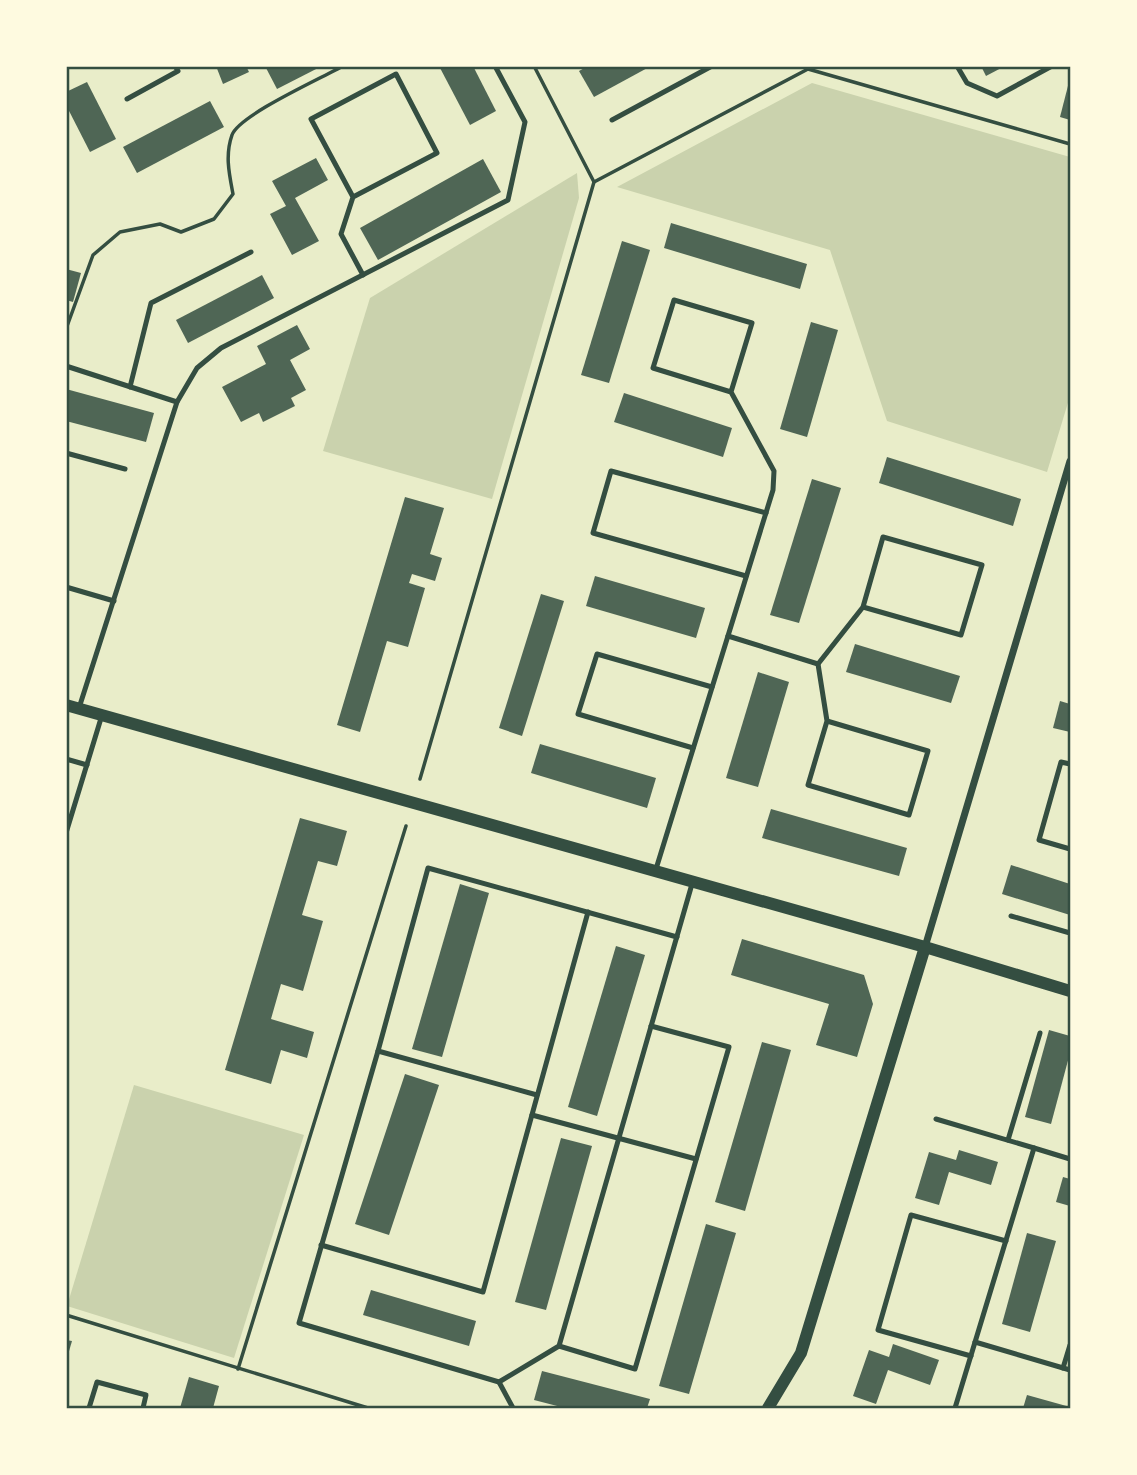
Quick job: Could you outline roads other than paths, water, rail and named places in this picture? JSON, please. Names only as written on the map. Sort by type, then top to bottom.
[{"type":"street","points":[[768,1409],[801,1353],[1070,461]]},
{"type":"street","points":[[73,707],[925,947],[1070,991]]},
{"type":"lane","points":[[127,99],[178,71],[175,66]]},
{"type":"lane","points":[[73,707],[114,601],[177,402],[197,368],[221,348],[508,200],[525,122],[495,66]]},
{"type":"lane","points":[[612,120],[712,66]]},
{"type":"lane","points":[[957,66],[967,83],[997,96],[1052,66]]},
{"type":"lane","points":[[352,197],[437,153],[396,74],[312,119],[352,197],[341,234],[363,275]]},
{"type":"lane","points":[[130,387],[151,303],[251,252]]},
{"type":"lane","points":[[655,871],[766,513],[773,489],[774,471],[731,392],[653,368],[674,299],[752,323],[731,392]]},
{"type":"lane","points":[[66,366],[177,402]]},
{"type":"lane","points":[[66,453],[125,469]]},
{"type":"lane","points":[[746,576],[593,533],[611,471],[766,513]]},
{"type":"lane","points":[[827,721],[928,751],[909,814],[808,785],[827,721],[818,664],[863,607],[883,537],[982,565],[961,635],[863,607]]},
{"type":"lane","points":[[66,587],[114,601]]},
{"type":"lane","points":[[728,636],[818,664]]},
{"type":"lane","points":[[693,748],[578,714],[597,654],[712,687]]},
{"type":"lane","points":[[66,833],[102,715]]},
{"type":"lane","points":[[66,759],[87,765]]},
{"type":"lane","points":[[1070,764],[1061,762],[1039,840],[1070,849]]},
{"type":"lane","points":[[513,1409],[499,1382],[299,1323],[428,868],[677,937]]},
{"type":"lane","points":[[499,1382],[559,1346],[693,881]]},
{"type":"lane","points":[[321,1245],[483,1292],[588,912]]},
{"type":"lane","points":[[1011,916],[1070,933]]},
{"type":"lane","points":[[559,1346],[635,1369],[729,1047],[651,1026]]},
{"type":"lane","points":[[1008,1140],[1040,1034]]},
{"type":"lane","points":[[378,1051],[537,1095]]},
{"type":"lane","points":[[532,1115],[696,1159]]},
{"type":"lane","points":[[936,1119],[1070,1159]]},
{"type":"lane","points":[[955,1409],[1034,1148]]},
{"type":"lane","points":[[971,1356],[878,1330],[911,1216],[1006,1241]]},
{"type":"lane","points":[[975,1342],[1070,1370]]},
{"type":"lane","points":[[1063,1368],[1070,1345]]},
{"type":"lane","points":[[89,1409],[97,1382],[146,1395],[143,1409]]}]
